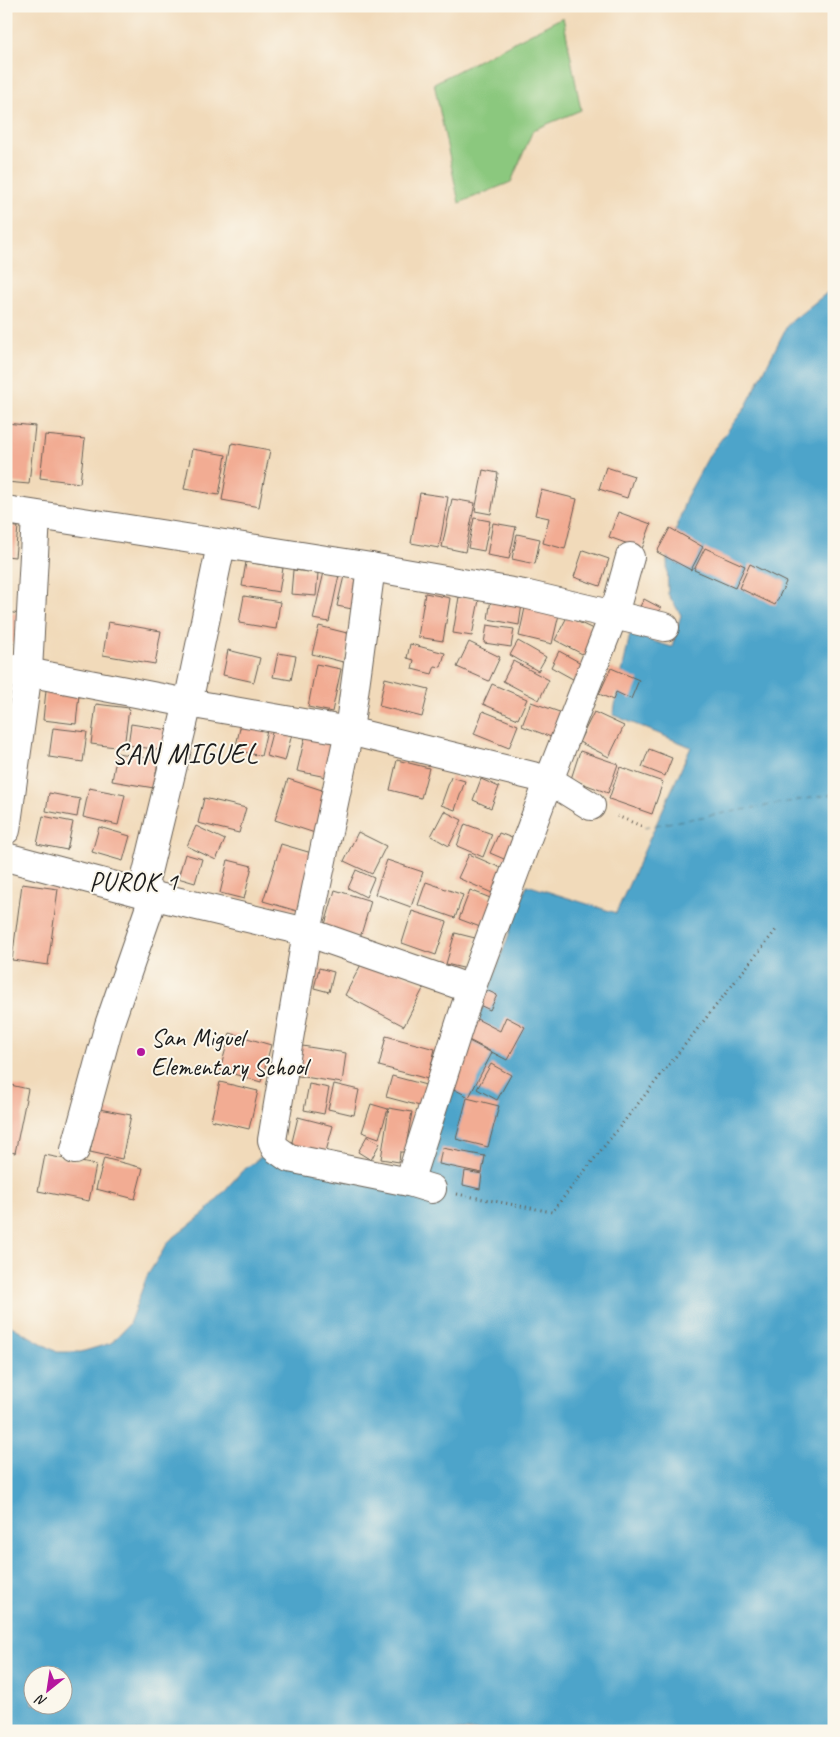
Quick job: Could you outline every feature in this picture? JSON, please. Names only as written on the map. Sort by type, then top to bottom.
[{"type":"street","points":[[6,510],[371,567],[524,594],[665,627]]},
{"type":"street","points":[[6,830],[17,669],[36,516]]},
{"type":"street","points":[[75,1150],[109,1025],[148,894],[222,545]]},
{"type":"street","points":[[371,567],[349,731],[307,932],[272,1144],[289,1158],[420,1186],[471,990],[549,780],[614,614],[630,557]]},
{"type":"street","points":[[17,669],[188,703],[349,731],[549,780],[591,806]]},
{"type":"street","points":[[6,857],[148,894],[307,932],[471,990]]},
{"type":"path","points":[[420,1186],[552,1212],[776,930]]},
{"type":"green space","points":[[563,17],[581,110],[533,130],[511,182],[459,203],[434,83]]},
{"type":"water","points":[[834,285],[834,1731],[6,1731],[6,1323],[57,1352],[81,1352],[111,1343],[129,1324],[147,1276],[169,1241],[205,1213],[241,1172],[262,1156],[417,1186],[527,885],[616,913],[691,747],[613,715],[630,634],[672,647],[681,615],[668,594],[667,558],[686,498],[710,454],[745,408],[788,324]]},
{"type":"building","points":[[6,423],[35,426],[29,484],[6,482]]},
{"type":"building","points":[[45,435],[85,439],[80,483],[40,478]]},
{"type":"building","points":[[232,443],[270,450],[259,507],[222,500]]},
{"type":"building","points":[[192,449],[226,455],[219,495],[184,489]]},
{"type":"building","points":[[606,467],[634,476],[627,498],[599,489]]},
{"type":"building","points":[[483,470],[498,473],[491,514],[475,511]]},
{"type":"building","points":[[541,490],[577,499],[565,549],[543,543],[549,518],[535,515]]},
{"type":"building","points":[[420,493],[448,497],[439,548],[411,543]]},
{"type":"building","points":[[452,499],[475,503],[465,552],[442,547]]},
{"type":"building","points":[[618,512],[651,524],[642,549],[609,537]]},
{"type":"building","points":[[474,518],[490,521],[484,551],[468,548]]},
{"type":"building","points":[[493,523],[516,527],[509,559],[487,555]]},
{"type":"building","points":[[6,526],[18,527],[15,557],[6,556]]},
{"type":"building","points":[[670,528],[703,547],[691,570],[657,552]]},
{"type":"building","points":[[517,534],[540,539],[535,564],[512,559]]},
{"type":"building","points":[[705,548],[745,566],[735,588],[694,570]]},
{"type":"building","points":[[583,550],[609,559],[600,586],[574,577]]},
{"type":"building","points":[[246,562],[283,568],[279,592],[242,586]]},
{"type":"building","points":[[750,564],[786,582],[775,605],[739,588]]},
{"type":"building","points":[[293,570],[318,573],[316,596],[291,594]]},
{"type":"building","points":[[324,572],[339,575],[329,622],[313,619]]},
{"type":"building","points":[[344,576],[364,581],[357,610],[337,606]]},
{"type":"building","points":[[425,593],[450,598],[443,641],[418,637]]},
{"type":"building","points":[[244,596],[280,602],[276,629],[239,623]]},
{"type":"building","points":[[459,597],[479,600],[472,636],[453,633]]},
{"type":"building","points":[[527,598],[561,606],[552,644],[519,636]]},
{"type":"building","points":[[491,599],[522,604],[519,625],[488,619]]},
{"type":"building","points":[[644,599],[661,608],[655,619],[638,610]]},
{"type":"building","points":[[6,612],[28,615],[24,645],[6,642]]},
{"type":"building","points":[[567,617],[602,633],[590,658],[555,640]]},
{"type":"building","points":[[108,622],[161,631],[155,664],[103,655]]},
{"type":"building","points":[[487,625],[514,629],[511,647],[484,643]]},
{"type":"building","points":[[319,626],[351,634],[343,662],[312,654]]},
{"type":"building","points":[[518,641],[546,657],[538,671],[510,655]]},
{"type":"building","points":[[469,642],[500,657],[489,681],[457,667]]},
{"type":"building","points":[[410,644],[445,653],[441,667],[435,666],[432,674],[412,669],[414,660],[407,658]]},
{"type":"building","points":[[228,650],[260,658],[254,682],[223,675]]},
{"type":"building","points":[[559,651],[590,668],[582,684],[551,667]]},
{"type":"building","points":[[278,653],[296,656],[291,680],[273,677]]},
{"type":"building","points":[[513,661],[549,680],[539,700],[503,681]]},
{"type":"building","points":[[316,664],[341,669],[332,712],[308,707]]},
{"type":"building","points":[[611,668],[639,680],[631,699],[616,692],[613,700],[599,694]]},
{"type":"building","points":[[6,673],[14,674],[7,715],[6,715]]},
{"type":"building","points":[[385,678],[429,689],[422,717],[379,706]]},
{"type":"building","points":[[492,684],[527,699],[518,719],[483,704]]},
{"type":"building","points":[[46,690],[79,694],[76,724],[43,720]]},
{"type":"building","points":[[531,702],[568,715],[559,740],[522,726]]},
{"type":"building","points":[[96,704],[129,708],[124,748],[91,744]]},
{"type":"building","points":[[483,711],[518,725],[509,748],[474,734]]},
{"type":"building","points":[[594,712],[624,726],[609,757],[579,742]]},
{"type":"building","points":[[243,715],[269,721],[261,756],[235,750]]},
{"type":"building","points":[[131,724],[169,730],[165,751],[128,745]]},
{"type":"building","points":[[274,725],[293,730],[285,761],[266,756]]},
{"type":"building","points":[[53,728],[87,732],[83,762],[49,757]]},
{"type":"building","points":[[306,733],[339,740],[331,778],[297,771]]},
{"type":"building","points":[[649,749],[672,758],[665,776],[642,767]]},
{"type":"building","points":[[580,751],[618,764],[608,793],[571,779]]},
{"type":"building","points":[[117,753],[158,760],[154,788],[112,781]]},
{"type":"building","points":[[397,760],[429,768],[421,798],[390,790]]},
{"type":"building","points":[[620,767],[663,782],[652,814],[609,799]]},
{"type":"building","points":[[451,777],[465,781],[455,810],[441,805]]},
{"type":"building","points":[[288,779],[328,792],[315,833],[275,820]]},
{"type":"building","points":[[481,779],[499,787],[491,808],[473,800]]},
{"type":"building","points":[[89,788],[125,795],[118,825],[83,817]]},
{"type":"building","points":[[49,793],[80,799],[77,817],[46,811]]},
{"type":"building","points":[[204,798],[246,808],[239,833],[198,823]]},
{"type":"building","points":[[444,811],[462,820],[449,846],[431,836]]},
{"type":"building","points":[[43,816],[73,822],[67,850],[37,844]]},
{"type":"building","points":[[465,824],[492,834],[483,857],[457,846]]},
{"type":"building","points":[[196,826],[225,840],[216,860],[187,846]]},
{"type":"building","points":[[99,827],[130,836],[123,861],[92,852]]},
{"type":"building","points":[[358,832],[386,846],[372,874],[344,861]]},
{"type":"building","points":[[499,833],[520,841],[511,862],[490,853]]},
{"type":"building","points":[[281,844],[315,854],[297,911],[263,901]]},
{"type":"building","points":[[185,854],[202,859],[195,883],[178,878]]},
{"type":"building","points":[[469,854],[510,872],[499,896],[458,878]]},
{"type":"building","points":[[228,860],[252,866],[244,899],[220,893]]},
{"type":"building","points":[[387,860],[423,872],[411,907],[375,894]]},
{"type":"building","points":[[356,870],[374,878],[366,897],[348,888]]},
{"type":"building","points":[[426,882],[463,895],[455,918],[418,905]]},
{"type":"building","points":[[22,884],[58,889],[48,965],[12,960]]},
{"type":"building","points":[[335,890],[371,901],[360,938],[324,928]]},
{"type":"building","points":[[470,890],[498,901],[488,930],[459,919]]},
{"type":"building","points":[[412,911],[447,922],[436,955],[402,943]]},
{"type":"building","points":[[455,933],[475,938],[467,969],[446,964]]},
{"type":"building","points":[[366,955],[425,985],[404,1026],[345,995]]},
{"type":"building","points":[[319,968],[334,972],[329,992],[314,988]]},
{"type":"building","points":[[482,988],[497,995],[490,1010],[475,1003]]},
{"type":"building","points":[[473,1017],[500,1031],[506,1017],[525,1027],[507,1060],[463,1037]]},
{"type":"building","points":[[230,1033],[271,1045],[261,1082],[220,1070]]},
{"type":"building","points":[[386,1036],[435,1049],[428,1079],[379,1066]]},
{"type":"building","points":[[467,1040],[492,1053],[469,1097],[444,1084]]},
{"type":"building","points":[[296,1045],[346,1053],[342,1083],[292,1075]]},
{"type":"building","points":[[491,1064],[511,1075],[497,1100],[477,1089]]},
{"type":"building","points":[[392,1076],[426,1085],[420,1106],[386,1097]]},
{"type":"building","points":[[220,1082],[258,1091],[249,1129],[211,1120]]},
{"type":"building","points":[[6,1084],[28,1089],[15,1153],[6,1151]]},
{"type":"building","points":[[309,1084],[329,1088],[324,1114],[304,1110]]},
{"type":"building","points":[[334,1084],[359,1090],[354,1115],[328,1109]]},
{"type":"building","points":[[467,1098],[499,1106],[488,1147],[456,1139]]},
{"type":"building","points":[[371,1104],[388,1109],[379,1138],[362,1132]]},
{"type":"building","points":[[389,1108],[412,1112],[405,1152],[400,1152],[399,1162],[381,1159]]},
{"type":"building","points":[[99,1109],[131,1115],[122,1159],[90,1152]]},
{"type":"building","points":[[298,1117],[333,1126],[325,1155],[291,1146]]},
{"type":"building","points":[[367,1136],[380,1143],[371,1160],[358,1152]]},
{"type":"building","points":[[442,1148],[485,1156],[482,1173],[439,1164]]},
{"type":"building","points":[[45,1155],[96,1165],[89,1201],[38,1191]]},
{"type":"building","points":[[104,1158],[143,1168],[135,1199],[96,1189]]},
{"type":"building","points":[[465,1171],[482,1174],[480,1189],[463,1185]]},
{"type":"ferry route","points":[[644,827],[834,794]]},
{"type":"place","name":"San Miguel Elementary School","points":[[141,1052]]},
{"type":"district","name":"SAN MIGUEL","points":[[185,753]]},
{"type":"district","name":"PUROK 1","points":[[134,881]]}]
